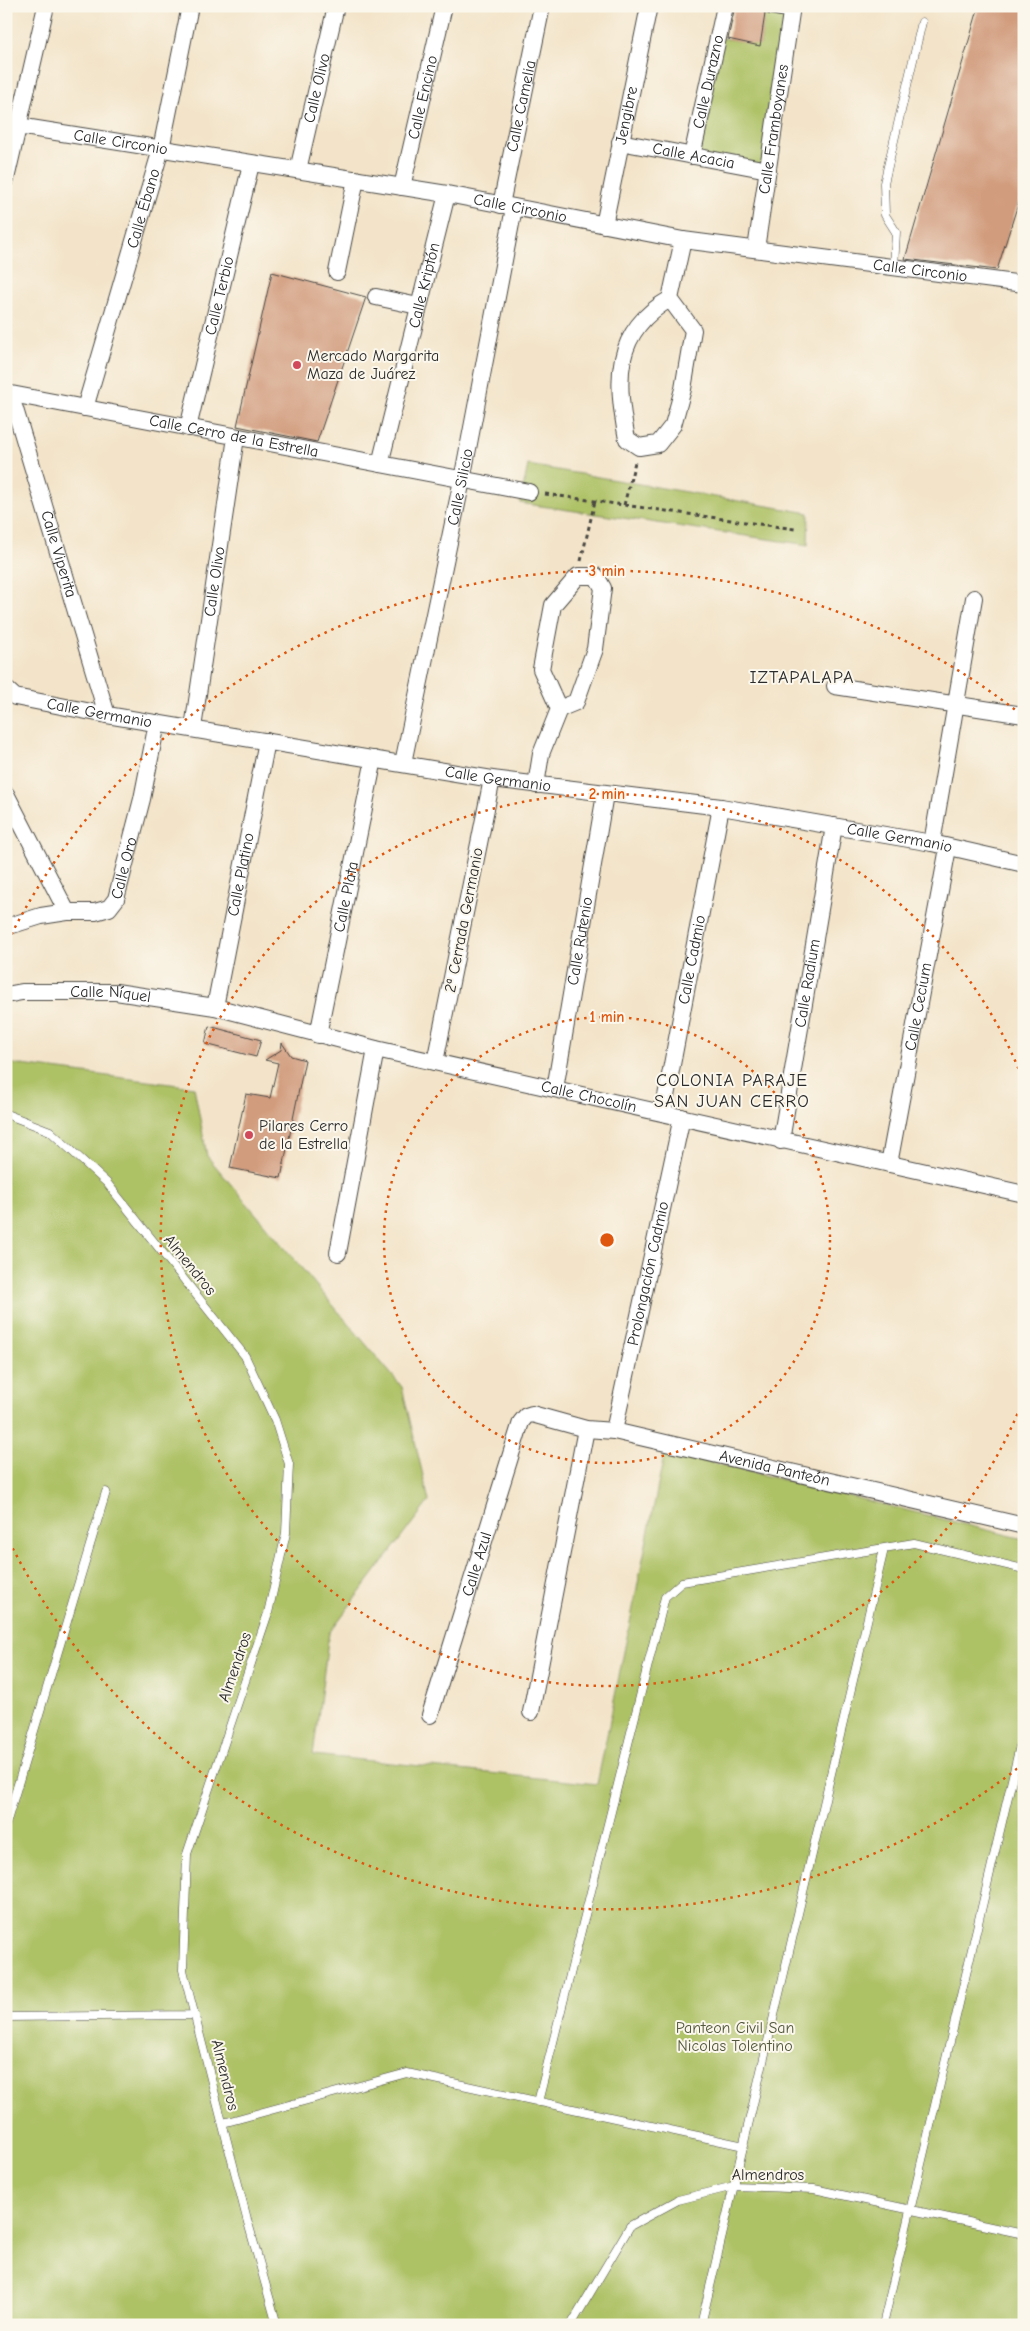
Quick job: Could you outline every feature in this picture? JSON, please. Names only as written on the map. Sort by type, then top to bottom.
[{"type":"street","points":[[6,179],[46,6]]},
{"type":"street","name":"Calle Ébano","points":[[85,408],[161,149],[190,6]]},
{"type":"street","name":"Calle Olivo","points":[[298,170],[336,6]]},
{"type":"street","name":"Calle Encino","points":[[402,187],[444,6]]},
{"type":"street","name":"Calle Camelia","points":[[507,207],[542,6]]},
{"type":"street","name":"Jengibre","points":[[604,225],[650,6]]},
{"type":"street","name":"Calle Durazno","points":[[692,156],[725,6]]},
{"type":"street","points":[[770,6],[791,8]]},
{"type":"street","name":"Calle Framboyanes","points":[[756,249],[791,8]]},
{"type":"street","name":"Calle Circonio","points":[[18,126],[447,194],[683,240],[1024,284]]},
{"type":"street","name":"Calle Acacia","points":[[620,142],[768,170]]},
{"type":"street","name":"Calle Terbio","points":[[188,428],[252,164]]},
{"type":"street","points":[[337,272],[356,179]]},
{"type":"street","name":"Calle Kriptón","points":[[380,464],[447,194]]},
{"type":"street","name":"Calle Silicio","points":[[402,763],[462,480],[507,207]]},
{"type":"street","points":[[670,300],[652,309],[630,337],[620,370],[620,404],[627,439],[639,447],[658,444],[673,424],[683,389],[693,330],[670,300],[683,240]]},
{"type":"street","points":[[376,297],[418,306]]},
{"type":"street","name":"Calle Cerro de la Estrella","points":[[7,393],[529,492]]},
{"type":"street","name":"Calle Viperita","points":[[7,393],[15,409],[107,715]]},
{"type":"street","name":"Calle Olivo","points":[[193,728],[236,437]]},
{"type":"street","points":[[536,785],[541,754],[559,708],[541,669],[553,605],[578,576],[596,576],[603,588],[596,649],[576,702],[559,708]]},
{"type":"street","name":"Calle Cecium","points":[[888,1164],[940,846],[956,704],[974,598]]},
{"type":"street","points":[[835,686],[1024,715]]},
{"type":"street","name":"Calle Germanio","points":[[6,689],[15,697],[107,715],[492,779],[721,807],[834,826],[1024,864]]},
{"type":"street","name":"Calle Oro","points":[[6,927],[41,916],[67,912],[95,912],[109,908],[116,899],[142,799],[157,723]]},
{"type":"street","name":"Calle Platino","points":[[215,1007],[267,741]]},
{"type":"street","name":"Calle Plata","points":[[318,1035],[374,759]]},
{"type":"street","name":"2ª Cerrada Germanio","points":[[435,1062],[492,779]]},
{"type":"street","points":[[6,794],[67,912]]},
{"type":"street","name":"Calle Rutenio","points":[[555,1089],[605,794]]},
{"type":"street","name":"Calle Cadmio","points":[[663,1112],[721,807]]},
{"type":"street","name":"Calle Radium","points":[[781,1141],[834,826]]},
{"type":"street","name":"Calle Níquel","points":[[6,995],[22,992],[116,992],[215,1007]]},
{"type":"street","name":"Calle Chocolín","points":[[215,1007],[376,1049],[1024,1194]]},
{"type":"street","points":[[338,1253],[376,1049]]},
{"type":"street","name":"Prolongación Cadmio","points":[[614,1431],[682,1117]]},
{"type":"street","name":"Avenida Panteón","points":[[526,1416],[532,1414],[586,1428],[614,1431],[1024,1526]]},
{"type":"street","name":"Calle Azul","points":[[430,1715],[521,1422],[526,1416]]},
{"type":"street","points":[[531,1712],[586,1428]]},
{"type":"lane","points":[[894,267],[896,232],[885,215],[884,182],[922,22]]},
{"type":"lane","name":"Almendros","points":[[6,1114],[50,1131],[107,1183],[245,1356],[275,1420],[289,1464],[286,1533],[268,1613],[187,1854],[183,1970],[247,2219],[277,2325]]},
{"type":"lane","points":[[6,1824],[106,1492]]},
{"type":"lane","points":[[538,2102],[665,1597],[682,1582],[914,1543],[1024,1569]]},
{"type":"lane","points":[[701,2325],[884,1548]]},
{"type":"lane","points":[[883,2325],[1024,1730]]},
{"type":"lane","points":[[6,2017],[195,2015]]},
{"type":"lane","points":[[223,2123],[408,2073],[744,2146]]},
{"type":"lane","name":"Almendros","points":[[571,2325],[630,2226],[678,2200],[734,2186],[814,2189],[1024,2234]]},
{"type":"path","points":[[624,505],[639,447]]},
{"type":"path","points":[[529,492],[795,529]]},
{"type":"path","points":[[578,576],[595,501]]},
{"type":"green space","points":[[766,6],[791,10],[768,170],[692,156],[718,37],[760,45]]},
{"type":"green space","points":[[528,465],[809,513],[808,545],[520,503]]},
{"type":"green space","name":"Panteon Civil San Nicolas Tolentino","points":[[6,1063],[194,1087],[207,1156],[402,1387],[429,1501],[329,1633],[313,1755],[597,1784],[665,1451],[1024,1539],[1024,2325],[6,2325]]},
{"type":"building","points":[[735,6],[760,6],[765,14],[760,46],[728,39]]},
{"type":"building","points":[[979,6],[1024,6],[1024,185],[997,270],[905,259]]},
{"type":"building","name":"Mercado Margarita Maza de Juárez","points":[[272,272],[366,297],[317,442],[237,426]]},
{"type":"building","points":[[209,1026],[261,1040],[256,1057],[205,1044]]},
{"type":"building","points":[[282,1043],[291,1056],[305,1060],[281,1178],[230,1168],[246,1094],[270,1098],[278,1063],[265,1060],[281,1050]]},
{"type":"place","name":"Mercado Margarita Maza de Juárez","points":[[297,365]]},
{"type":"place","name":"Pilares Cerro de la Estrella","points":[[249,1135]]},
{"type":"district","name":"IZTAPALAPA","points":[[802,677]]},
{"type":"district","name":"COLONIA PARAJE SAN JUAN CERRO","points":[[732,1090]]}]
